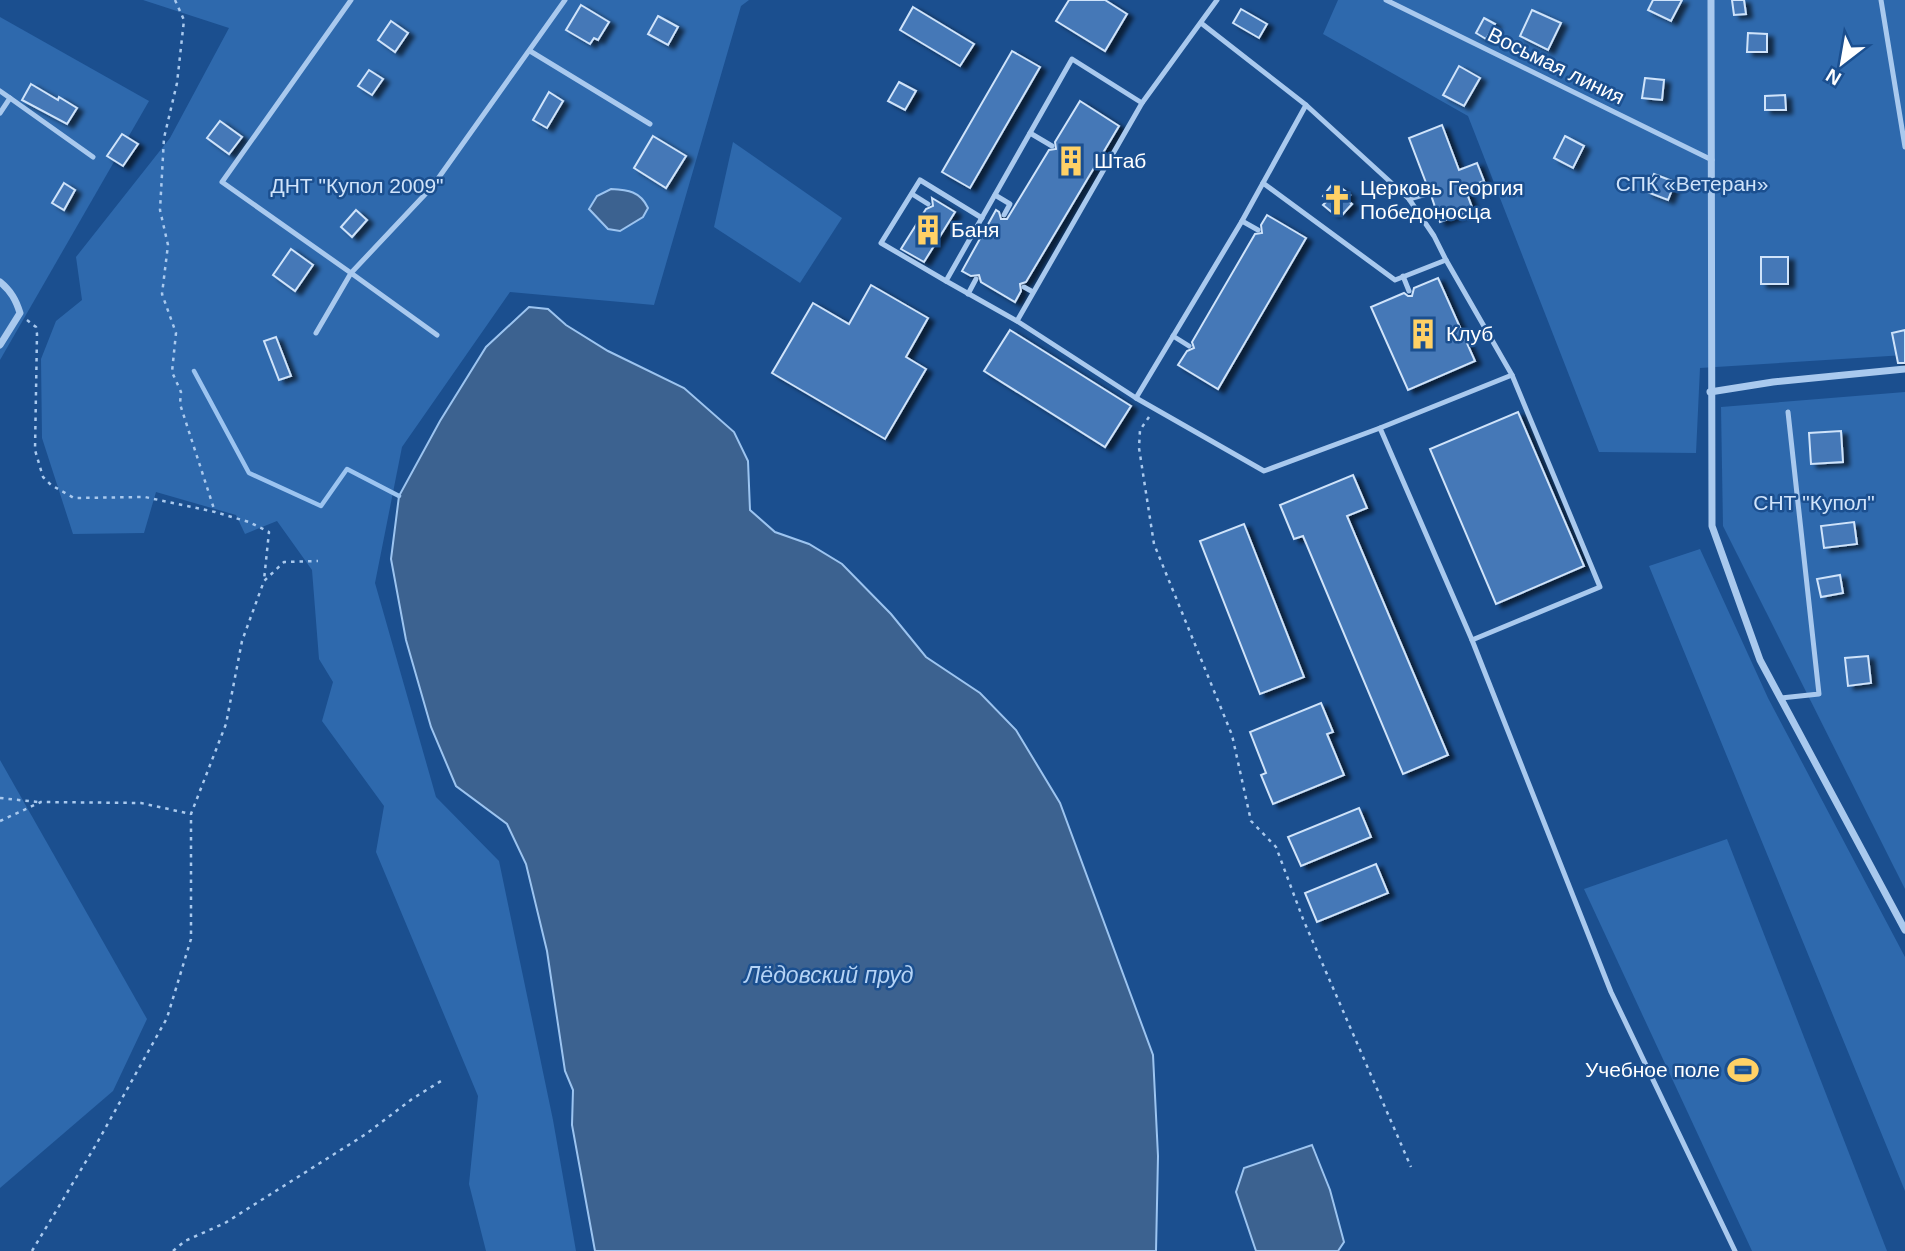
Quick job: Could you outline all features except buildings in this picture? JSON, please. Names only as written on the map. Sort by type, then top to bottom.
[{"type":"street","points":[[1711,0],[1712,526],[1760,660],[1905,930]]},
{"type":"street","points":[[0,282],[8,288],[20,313],[0,345]]},
{"type":"street","points":[[1710,392],[1773,382],[1905,369]]},
{"type":"lane","points":[[351,0],[222,182],[437,335]]},
{"type":"lane","points":[[316,333],[351,273],[432,187],[565,0]]},
{"type":"lane","points":[[1017,321],[1142,103],[1217,0]]},
{"type":"lane","name":"Восьмая линия","points":[[1386,0],[1712,160]]},
{"type":"lane","points":[[1881,0],[1905,147]]},
{"type":"lane","points":[[1201,23],[1306,105],[1409,199],[1434,236],[1512,375],[1600,587],[1472,640]]},
{"type":"lane","points":[[530,51],[650,124]]},
{"type":"lane","points":[[946,281],[1072,58],[1142,103]]},
{"type":"lane","points":[[0,91],[93,157]]},
{"type":"lane","points":[[0,113],[10,98]]},
{"type":"lane","points":[[1136,398],[1242,221],[1306,105]]},
{"type":"lane","points":[[1030,133],[1052,146]]},
{"type":"lane","points":[[982,218],[920,180],[881,243],[905,254],[946,281],[1017,321],[1136,398],[1264,471],[1512,375]]},
{"type":"lane","points":[[1263,183],[1395,279],[1446,260]]},
{"type":"lane","points":[[1409,199],[1430,193]]},
{"type":"lane","points":[[912,194],[928,204]]},
{"type":"lane","points":[[995,195],[1010,204],[1004,215]]},
{"type":"lane","points":[[1242,221],[1258,230]]},
{"type":"lane","points":[[1403,276],[1409,290]]},
{"type":"lane","points":[[968,294],[976,279]]},
{"type":"lane","points":[[1024,287],[1033,292]]},
{"type":"lane","points":[[1173,337],[1189,346]]},
{"type":"lane","points":[[1780,698],[1819,694],[1788,412]]},
{"type":"lane","points":[[1380,428],[1472,640],[1611,992],[1735,1251]]},
{"type":"path","points":[[175,0],[184,20],[177,83],[164,138],[160,211],[168,245],[162,294],[176,333],[172,372],[181,392],[180,404],[215,512]]},
{"type":"path","points":[[20,313],[36,327],[35,450],[43,477],[51,485],[74,498],[145,497],[215,512],[249,522],[268,532],[264,581],[242,641],[226,724],[191,814],[191,939],[167,1018],[32,1251]]},
{"type":"path","points":[[1155,409],[1140,430],[1139,448],[1154,544],[1232,735],[1251,821],[1276,847],[1303,919],[1411,1167]]},
{"type":"path","points":[[264,581],[284,562],[318,561]]},
{"type":"path","points":[[0,798],[41,802],[141,803],[191,814]]},
{"type":"path","points":[[0,821],[41,802]]},
{"type":"path","points":[[173,1251],[186,1241],[225,1223],[366,1134],[441,1081]]},
{"type":"green space","name":"ДНТ \"Купол 2009\"","points":[[143,0],[749,0],[741,6],[654,305],[510,292],[402,447],[375,583],[436,797],[499,861],[553,1120],[576,1251],[486,1251],[469,1184],[478,1096],[376,852],[384,806],[322,721],[333,682],[319,659],[312,570],[277,521],[245,534],[236,515],[156,492],[144,533],[73,534],[42,438],[41,359],[56,321],[82,300],[76,257],[170,138],[229,28]]},
{"type":"green space","name":"СПК «Ветеран»","points":[[1338,0],[1905,0],[1905,355],[1700,368],[1696,453],[1599,452],[1468,116],[1323,34]]},
{"type":"green space","points":[[0,17],[149,101],[0,360]]},
{"type":"green space","points":[[733,142],[842,218],[800,283],[714,227]]},
{"type":"green space","name":"СНТ \"Купол\"","points":[[1905,392],[1905,889],[1723,526],[1721,407]]},
{"type":"green space","name":"СНТ \"Купол\"","points":[[1700,549],[1768,698],[1905,957],[1905,1191],[1649,566]]},
{"type":"green space","points":[[0,760],[147,1019],[113,1091],[0,1188]]},
{"type":"green space","name":"Учебное поле","points":[[1727,839],[1887,1251],[1752,1251],[1584,889]]},
{"type":"water","points":[[611,189],[633,192],[648,208],[643,217],[620,231],[608,229],[589,209],[597,196]]},
{"type":"water","name":"Лёдовский пруд","points":[[529,307],[548,309],[566,325],[608,351],[684,388],[734,432],[748,461],[750,510],[775,532],[809,544],[842,564],[891,614],[926,657],[980,693],[1016,730],[1060,803],[1153,1055],[1158,1156],[1156,1251],[595,1251],[572,1125],[573,1090],[565,1071],[547,951],[526,864],[507,824],[456,786],[431,727],[406,640],[391,559],[399,496],[440,421],[486,347]]},
{"type":"water","points":[[1312,1145],[1330,1190],[1344,1242],[1338,1251],[1256,1251],[1236,1192],[1244,1168]]},
{"type":"waterway","points":[[194,371],[249,473],[321,506],[347,469],[399,496]]},
{"type":"place","name":"Штаб","points":[[1071,161]]},
{"type":"place","name":"Церковь Георгия Победоносца","points":[[1337,200]]},
{"type":"place","name":"Баня","points":[[928,230]]},
{"type":"place","name":"Клуб","points":[[1423,334]]},
{"type":"place","name":"Учебное поле","points":[[1743,1070]]}]
